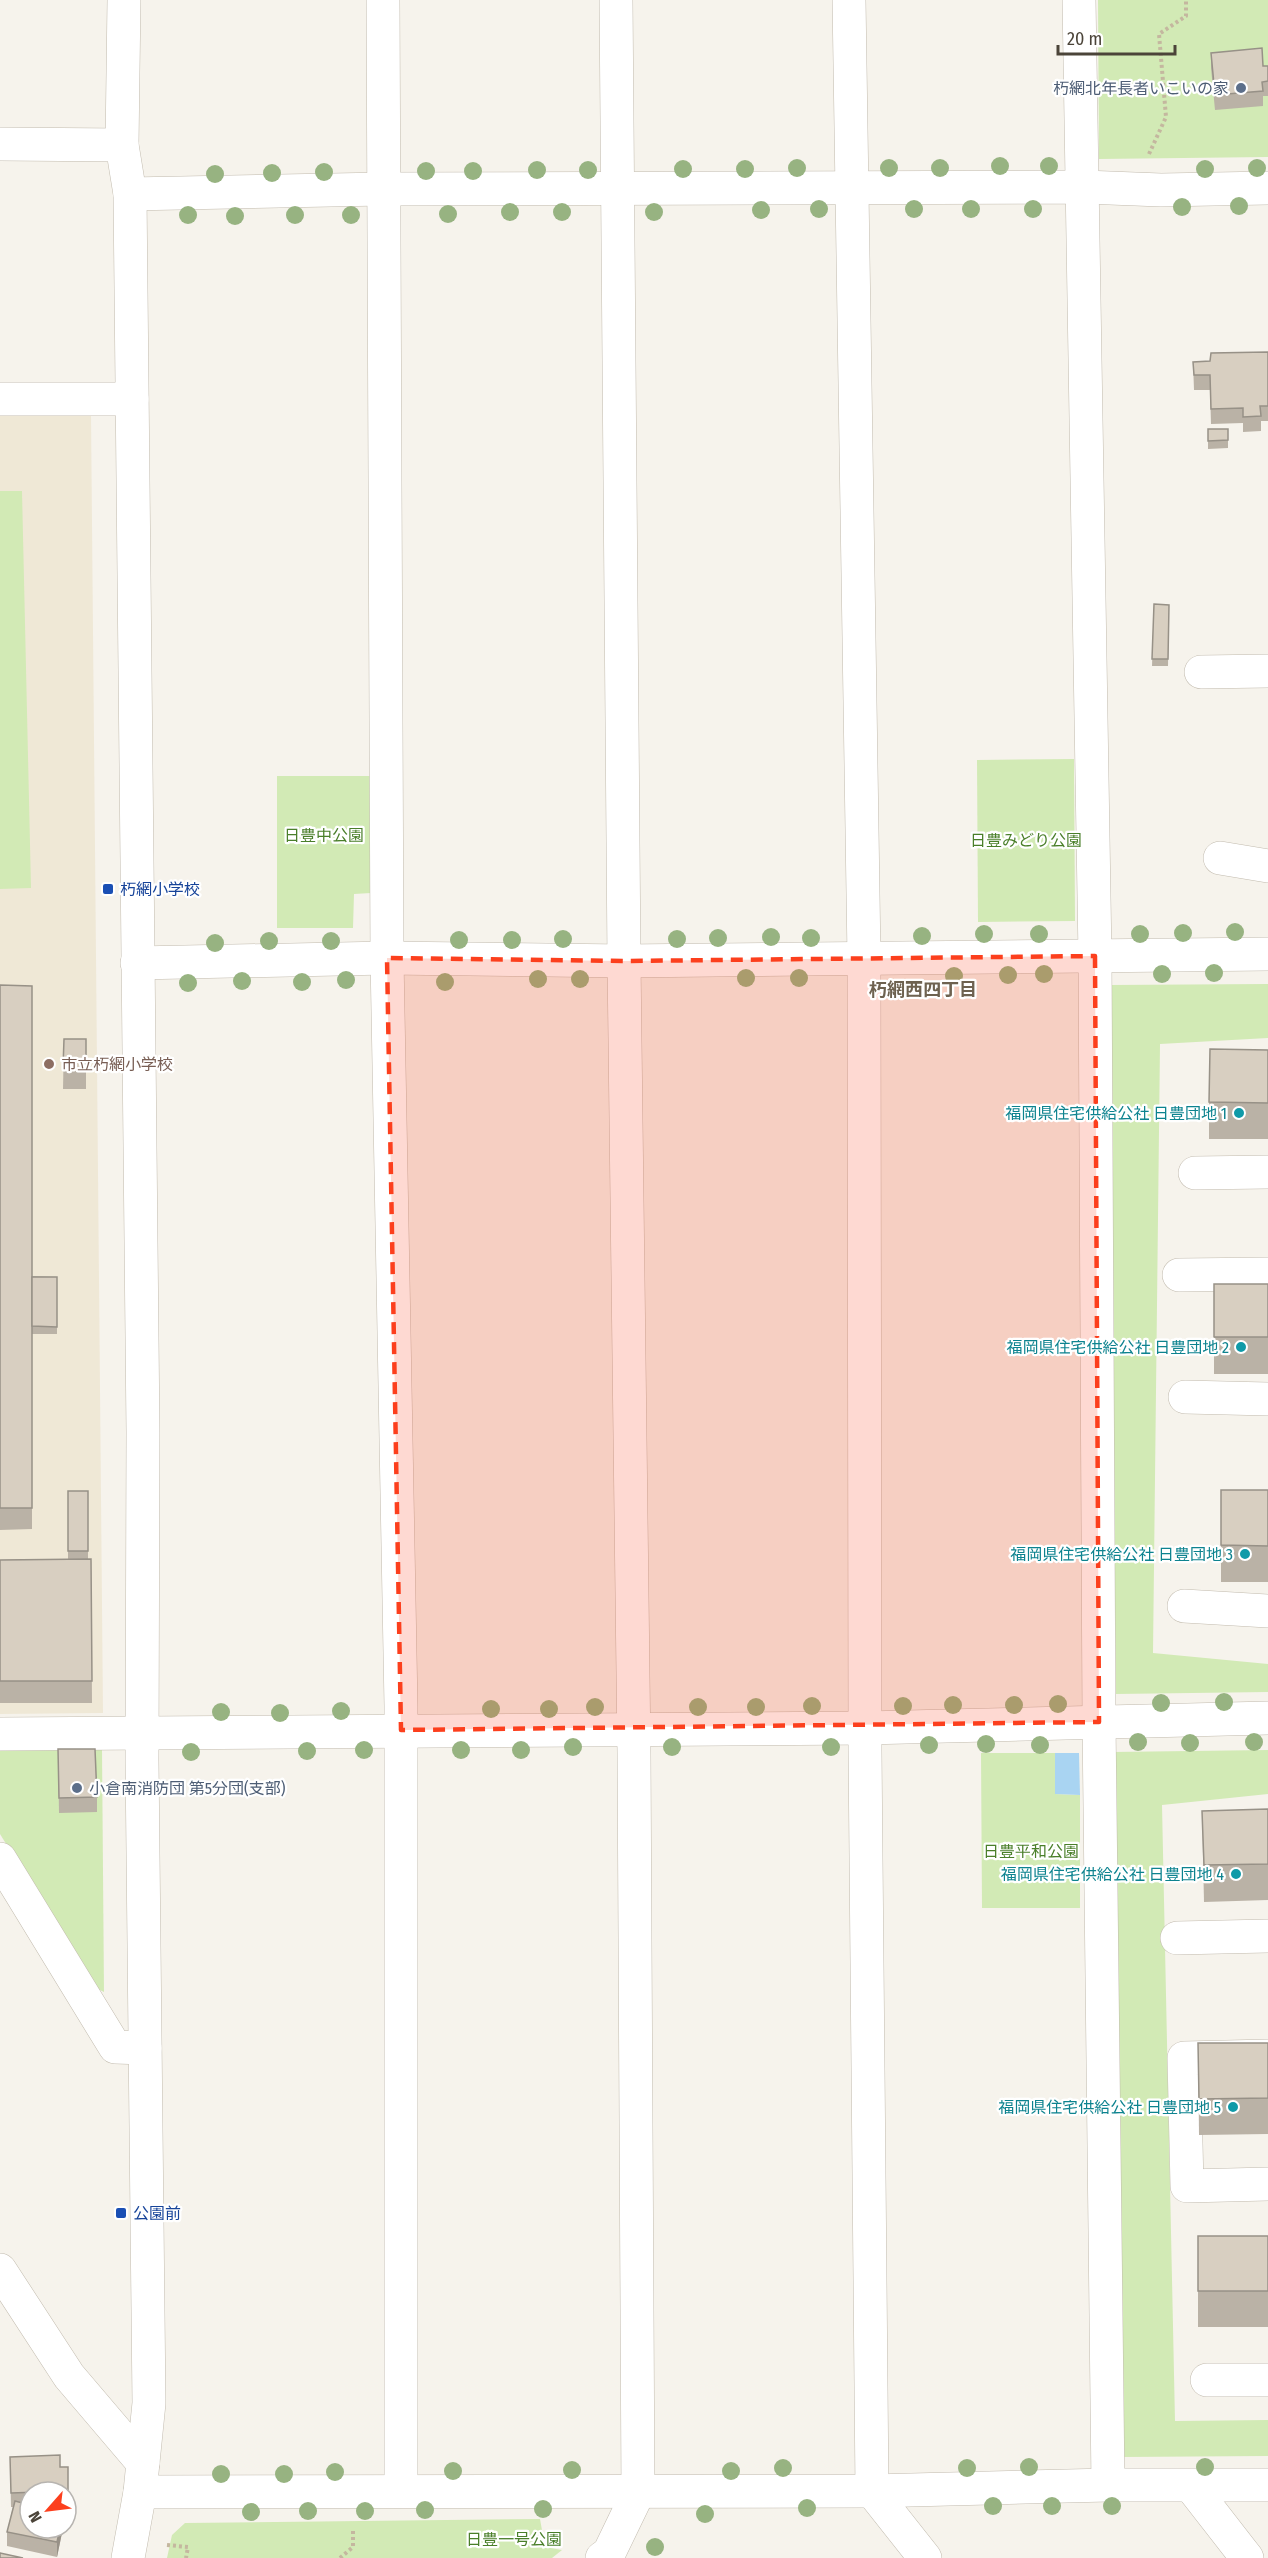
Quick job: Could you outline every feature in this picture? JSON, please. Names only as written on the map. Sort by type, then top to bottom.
[{"type":"street","points":[[124,0],[122,145],[130,194],[143,1432],[143,1733],[149,2403],[142,2478],[128,2558]]},
{"type":"street","points":[[383,0],[387,958],[400,1730],[401,2491]]},
{"type":"street","points":[[608,2556],[638,2493],[634,1728],[624,961],[616,0]]},
{"type":"street","points":[[849,0],[864,957],[866,1728],[872,2491],[925,2558]]},
{"type":"street","points":[[1079,0],[1084,187],[1095,956],[1099,1722],[1108,2485]]},
{"type":"street","points":[[0,144],[122,145]]},
{"type":"street","points":[[130,194],[383,189],[1084,187],[1161,190],[1268,188]]},
{"type":"street","points":[[0,399],[132,399]]},
{"type":"street","points":[[1201,672],[1268,671]]},
{"type":"street","points":[[1220,858],[1268,866]]},
{"type":"street","points":[[137,963],[387,958],[624,961],[1268,954]]},
{"type":"street","points":[[1195,1173],[1268,1172]]},
{"type":"street","points":[[1179,1275],[1268,1274]]},
{"type":"street","points":[[1185,1398],[1268,1399]]},
{"type":"street","points":[[1184,1606],[1268,1611]]},
{"type":"street","points":[[0,1734],[866,1728],[1268,1718]]},
{"type":"street","points":[[0,1859],[115,2047],[145,2048]]},
{"type":"street","points":[[1177,1938],[1268,1936]]},
{"type":"street","points":[[1268,2056],[1184,2058],[1187,2186],[1268,2184]]},
{"type":"street","points":[[0,2270],[69,2376],[142,2478]]},
{"type":"street","points":[[1207,2380],[1268,2380]]},
{"type":"street","points":[[142,2478],[401,2491],[638,2493],[872,2491],[1108,2485],[1268,2485]]},
{"type":"street","points":[[1191,2486],[1247,2558]]},
{"type":"path","points":[[1149,158],[1149,152],[1166,117],[1159,34],[1186,16],[1186,0]]},
{"type":"path","points":[[160,2544],[188,2547],[186,2558]]},
{"type":"highlighted area","points":[[1095,956],[1099,1722],[401,1730],[387,958],[624,961]]},
{"type":"shaded area","name":"市立朽網小学校","points":[[91,415],[103,1713],[0,1714],[0,416]]},
{"type":"green space","points":[[1098,0],[1268,0],[1268,157],[1099,159]]},
{"type":"green space","points":[[0,491],[22,491],[31,888],[0,889]]},
{"type":"green space","name":"日豊みどり公園","points":[[1074,759],[1075,921],[978,922],[977,760]]},
{"type":"green space","name":"日豊中公園","points":[[277,776],[371,776],[371,893],[354,894],[353,928],[277,928]]},
{"type":"green space","points":[[1268,984],[1268,1038],[1160,1044],[1153,1653],[1268,1664],[1268,1692],[1116,1694],[1108,985]]},
{"type":"green space","points":[[102,1749],[104,1992],[94,1987],[0,1834],[0,1750]]},
{"type":"green space","points":[[1268,1750],[1268,1794],[1162,1805],[1175,2421],[1268,2420],[1268,2456],[1122,2457],[1112,1752]]},
{"type":"green space","name":"日豊平和公園","points":[[981,1753],[1055,1753],[1055,1794],[1080,1795],[1080,1908],[982,1908]]},
{"type":"green space","name":"日豊一号公園","points":[[540,2519],[545,2547],[562,2550],[552,2558],[167,2558],[172,2535],[185,2523]]},
{"type":"water","points":[[1055,1753],[1079,1753],[1080,1795],[1055,1794]]},
{"type":"building","name":"朽網北年長者いこいの家","points":[[1262,48],[1263,66],[1268,66],[1268,81],[1262,82],[1263,91],[1215,95],[1211,53]]},
{"type":"building","points":[[1268,352],[1268,406],[1260,406],[1261,416],[1243,417],[1243,408],[1211,409],[1210,375],[1194,375],[1193,362],[1210,361],[1211,353]]},
{"type":"building","points":[[1208,429],[1228,429],[1228,440],[1208,441]]},
{"type":"building","points":[[1154,604],[1169,605],[1168,659],[1152,659]]},
{"type":"building","points":[[0,985],[32,986],[32,1508],[0,1508]]},
{"type":"building","points":[[64,1039],[86,1039],[86,1068],[63,1068]]},
{"type":"building","points":[[1210,1049],[1268,1050],[1268,1103],[1209,1102]]},
{"type":"building","points":[[32,1277],[57,1277],[57,1327],[32,1326]]},
{"type":"building","points":[[1214,1284],[1268,1284],[1268,1337],[1214,1337]]},
{"type":"building","points":[[1221,1490],[1268,1490],[1268,1546],[1221,1545]]},
{"type":"building","points":[[68,1491],[88,1491],[88,1551],[68,1551]]},
{"type":"building","points":[[91,1559],[92,1681],[0,1681],[0,1560]]},
{"type":"building","name":"小倉南消防団 第5分団(支部)","points":[[58,1749],[95,1749],[97,1797],[59,1798]]},
{"type":"building","points":[[1268,1809],[1268,1864],[1204,1865],[1202,1811]]},
{"type":"building","points":[[1198,2043],[1268,2043],[1268,2098],[1199,2099]]},
{"type":"building","points":[[1198,2236],[1268,2236],[1268,2291],[1198,2291]]},
{"type":"building","points":[[60,2455],[60,2467],[68,2467],[68,2480],[18,2480],[18,2493],[11,2493],[10,2457]]},
{"type":"building","points":[[15,2501],[18,2502],[18,2534],[7,2532]]},
{"type":"building","points":[[0,2553],[23,2558],[0,2558]]},
{"type":"place","name":"朽網北年長者いこいの家","points":[[1241,88]]},
{"type":"place","name":"朽網小学校","points":[[108,889]]},
{"type":"place","name":"市立朽網小学校","points":[[49,1064]]},
{"type":"place","name":"福岡県住宅供給公社 日豊団地 1","points":[[1239,1113]]},
{"type":"place","name":"福岡県住宅供給公社 日豊団地 2","points":[[1241,1347]]},
{"type":"place","name":"福岡県住宅供給公社 日豊団地 3","points":[[1245,1554]]},
{"type":"place","name":"小倉南消防団 第5分団(支部)","points":[[77,1788]]},
{"type":"place","name":"福岡県住宅供給公社 日豊団地 4","points":[[1236,1874]]},
{"type":"place","name":"福岡県住宅供給公社 日豊団地 5","points":[[1233,2107]]},
{"type":"place","name":"公園前","points":[[121,2213]]},
{"type":"district","name":"朽網西四丁目","points":[[923,990]]}]
